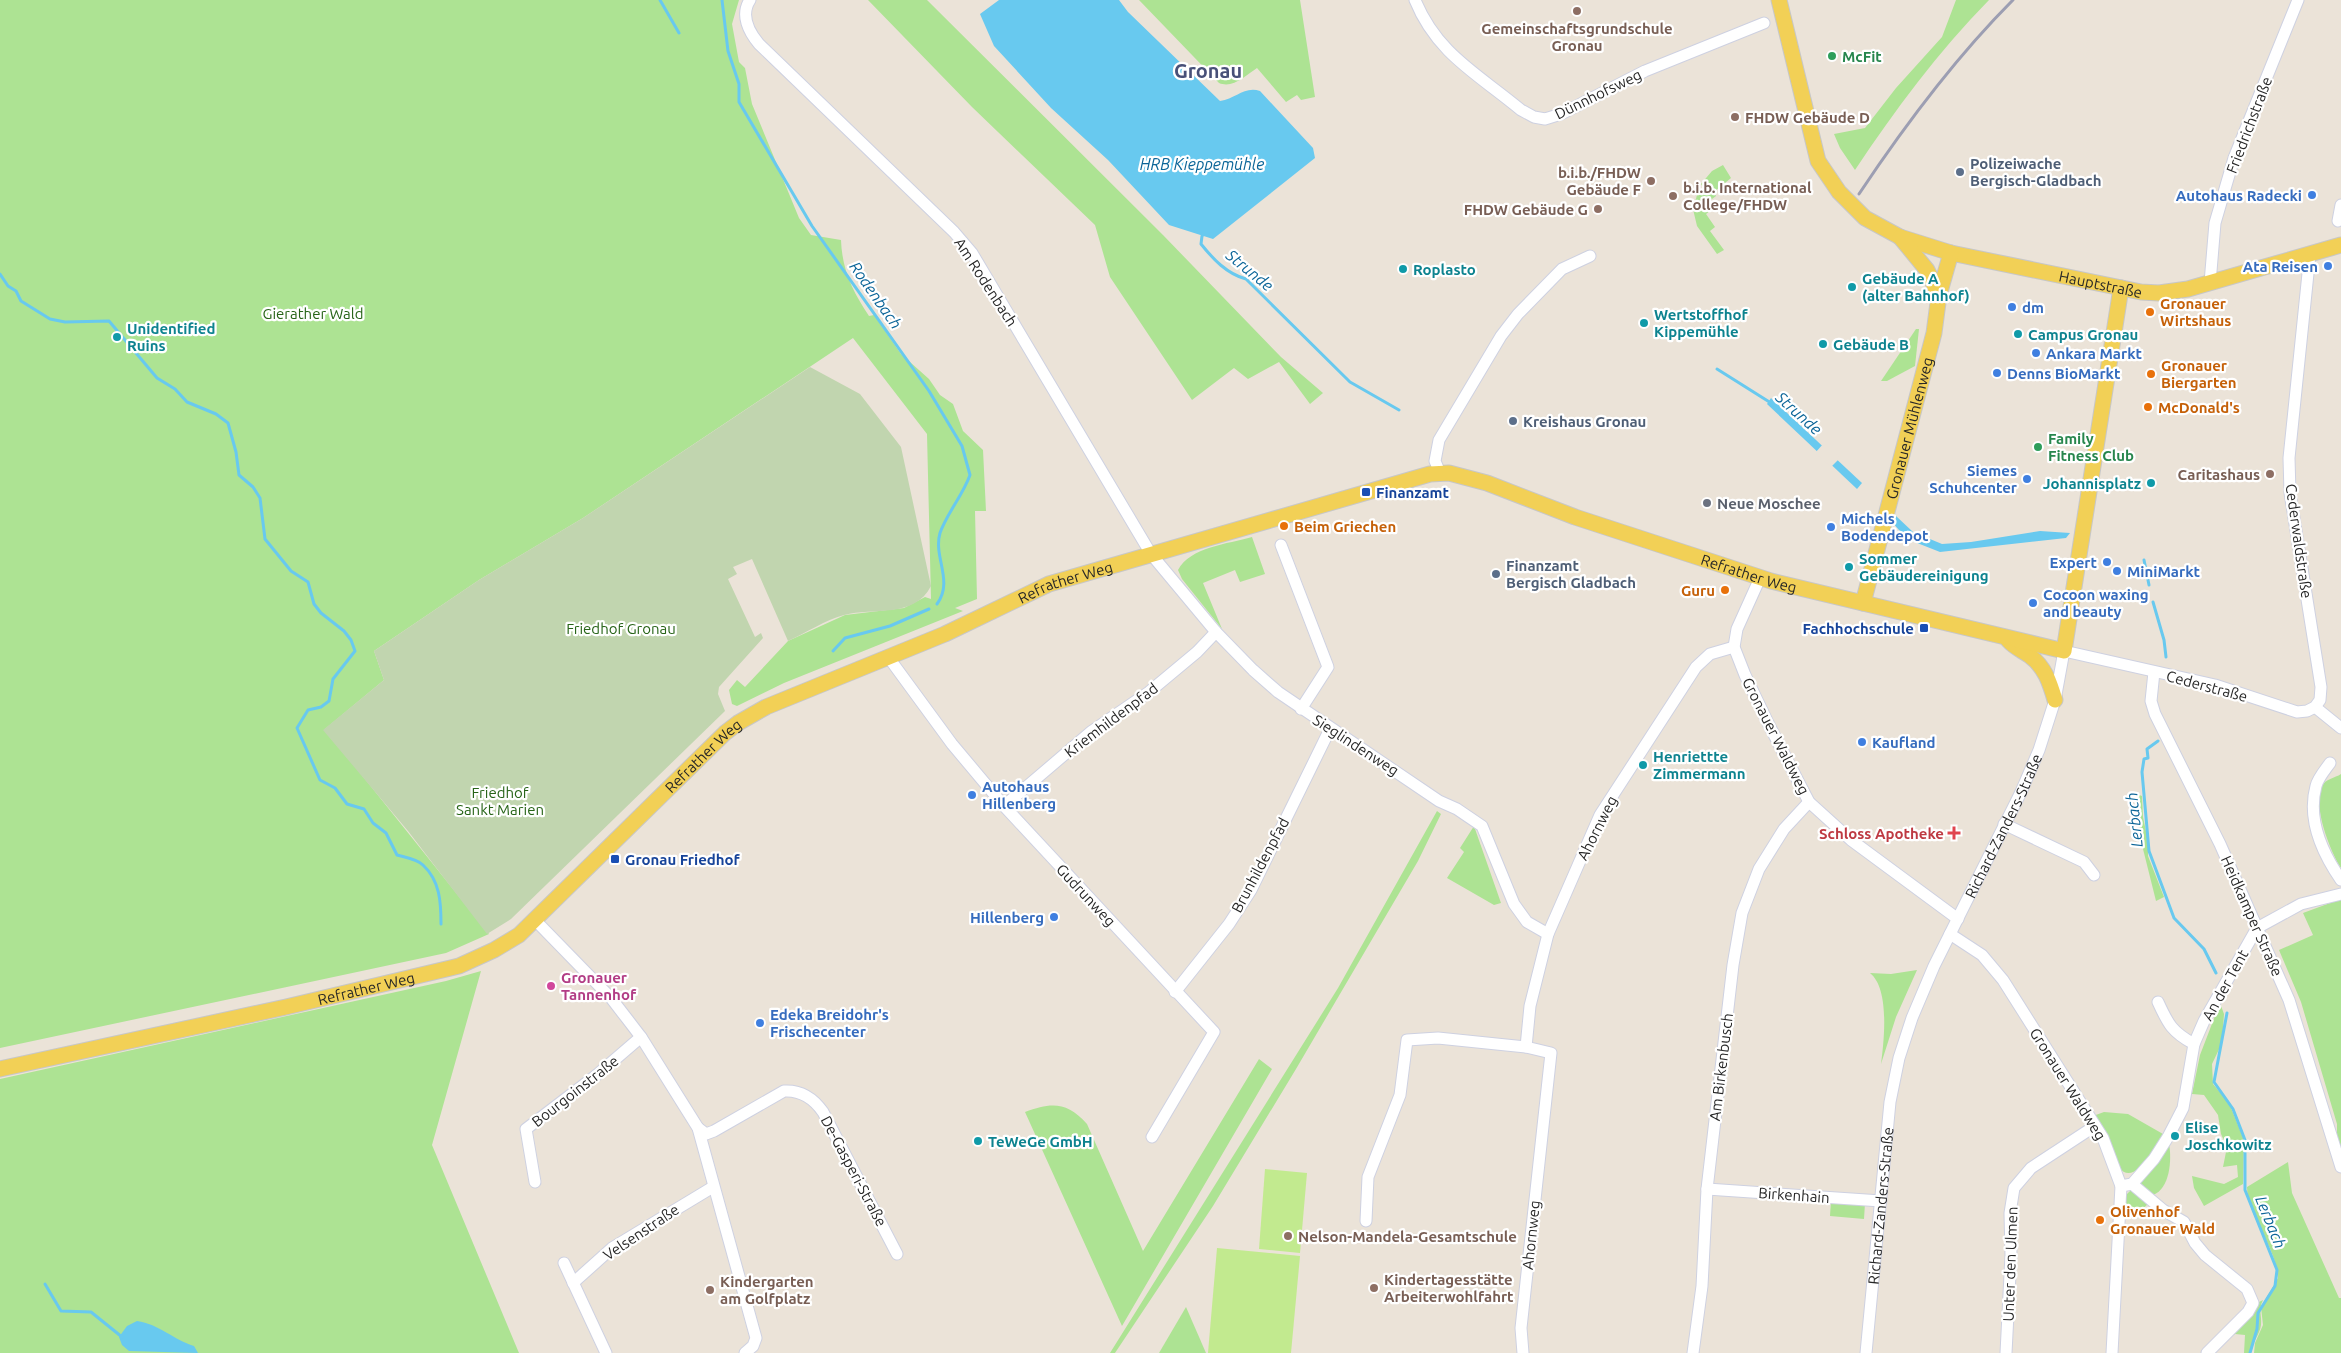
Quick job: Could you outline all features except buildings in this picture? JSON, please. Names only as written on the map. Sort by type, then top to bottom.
[{"type":"main road","name":"Hauptstraße","points":[[1779,0],[1818,160],[1839,192],[1865,218],[1900,237],[1951,252],[2121,288],[2159,292],[2188,289],[2341,245]]},
{"type":"main road","points":[[1900,237],[1927,270],[1939,295]]},
{"type":"main road","name":"Gronauer Mühlenweg","points":[[1863,603],[1935,327],[1939,295],[1951,252]]},
{"type":"main road","name":"Richard-Zanders-Straße","points":[[2064,651],[2121,288]]},
{"type":"main road","name":"Refrather Weg","points":[[0,1069],[286,1007],[459,966],[508,943],[535,920],[733,726],[766,707],[945,634],[1049,584],[1419,477],[1440,473],[1461,475],[1575,517],[1760,578],[2064,651]]},
{"type":"main road","points":[[2006,637],[2014,648],[2029,655],[2042,668],[2054,700]]},
{"type":"street","name":"Am Rodenbach","points":[[750,0],[746,8],[746,22],[759,44],[954,232],[972,253],[1151,554]]},
{"type":"street","name":"Dünnhofsweg","points":[[1415,0],[1429,29],[1444,48],[1521,110],[1534,117],[1545,119],[1560,114],[1645,71],[1764,23]]},
{"type":"street","name":"Friedrichstraße","points":[[2210,283],[2215,223],[2234,158],[2298,0]]},
{"type":"street","points":[[2338,221],[2341,205]]},
{"type":"street","name":"Cederwaldstraße","points":[[2310,254],[2289,458],[2293,523],[2314,631],[2321,687],[2320,700],[2315,706]]},
{"type":"street","points":[[1440,473],[1435,461],[1439,440],[1501,336],[1518,314],[1562,269],[1590,256]]},
{"type":"street","points":[[1281,545],[1328,667],[1301,709]]},
{"type":"street","name":"Sieglindenweg","points":[[1151,554],[1216,632],[1253,670],[1301,709],[1330,729],[1439,801],[1457,809],[1482,826],[1514,904],[1527,922],[1548,934]]},
{"type":"street","points":[[1734,647],[1738,629],[1760,578]]},
{"type":"street","name":"Kriemhildenpfad","points":[[1004,806],[1092,731],[1148,692],[1197,652],[1216,632]]},
{"type":"street","name":"Gronauer Waldweg","points":[[1734,647],[1745,675],[1809,802],[1851,840],[1958,919]]},
{"type":"street","name":"Ahornweg","points":[[1526,1047],[1530,1006],[1548,934],[1605,807],[1696,667],[1710,654],[1734,647]]},
{"type":"street","name":"Cederstraße","points":[[2064,651],[2215,686],[2297,712],[2307,711],[2315,706]]},
{"type":"street","name":"Richard-Zanders-Straße","points":[[1866,1353],[1890,1102],[1899,1058],[1912,1018],[1950,934],[2039,750],[2054,700],[2064,651]]},
{"type":"street","name":"Gudrunweg","points":[[889,658],[952,744],[1004,806],[1214,1032],[1152,1137]]},
{"type":"street","name":"Heidkamper Straße","points":[[2154,672],[2151,701],[2155,714],[2220,844],[2289,1000],[2341,1167]]},
{"type":"street","points":[[2315,706],[2341,728]]},
{"type":"street","name":"Brunhildenpfad","points":[[1175,992],[1229,924],[1251,890],[1330,729]]},
{"type":"street","points":[[2330,763],[2316,785],[2314,806],[2317,832],[2328,859],[2341,880]]},
{"type":"street","name":"Am Birkenbusch","points":[[1693,1353],[1702,1286],[1707,1189],[1733,966],[1742,912],[1759,869],[1784,829],[1809,802]]},
{"type":"street","points":[[2004,824],[2084,862],[2094,875]]},
{"type":"street","points":[[2257,928],[2301,904],[2341,894]]},
{"type":"street","points":[[535,920],[610,998],[641,1037],[698,1128],[712,1188],[756,1338],[753,1346],[745,1353]]},
{"type":"street","name":"An der Tent","points":[[2126,1185],[2154,1159],[2183,1108],[2194,1044],[2204,1021],[2257,928]]},
{"type":"street","name":"Gronauer Waldweg","points":[[1950,934],[1982,955],[2003,980],[2103,1138],[2126,1185],[2112,1353]]},
{"type":"street","points":[[2158,1002],[2167,1022],[2177,1035],[2194,1044]]},
{"type":"street","name":"Bourgoinstraße","points":[[536,1182],[526,1129],[598,1074],[641,1037]]},
{"type":"street","name":"Ahornweg","points":[[1366,1221],[1368,1177],[1400,1095],[1407,1040],[1438,1038],[1526,1047],[1551,1053],[1521,1328],[1523,1353]]},
{"type":"street","name":"De-Gasperi-Straße","points":[[698,1128],[706,1134],[714,1132],[784,1091],[793,1091],[808,1097],[823,1112],[897,1254]]},
{"type":"street","name":"Unter den Ulmen","points":[[2006,1353],[2011,1255],[2010,1213],[2014,1188],[2031,1168],[2095,1126]]},
{"type":"street","points":[[2126,1185],[2184,1222],[2195,1243],[2205,1255],[2248,1289],[2251,1295],[2253,1303],[2248,1312],[2207,1353]]},
{"type":"street","name":"Velsenstraße","points":[[573,1282],[612,1248],[712,1188]]},
{"type":"street","name":"Birkenhain","points":[[1707,1189],[1881,1201]]},
{"type":"street","points":[[564,1264],[606,1353]]},
{"type":"green space","name":"Gierather Wald","points":[[0,0],[739,0],[732,24],[739,62],[745,68],[752,104],[799,218],[811,235],[841,240],[849,280],[869,316],[874,315],[901,354],[929,379],[940,395],[953,404],[963,431],[983,450],[986,511],[975,511],[977,599],[955,608],[963,611],[784,683],[737,706],[732,704],[729,690],[737,680],[745,687],[788,641],[845,615],[904,608],[925,597],[931,599],[927,434],[853,338],[583,518],[479,580],[374,651],[384,680],[325,729],[489,934],[446,953],[0,1048]]},
{"type":"green space","points":[[868,0],[927,0],[1163,235],[1281,357],[1323,393],[1310,404],[1279,362],[1248,379],[1234,368],[1192,400],[1110,277],[1095,225],[972,107]]},
{"type":"green space","points":[[1139,0],[1300,0],[1315,97],[1301,100],[1297,95],[1286,102],[1257,68],[1234,83],[1219,83]]},
{"type":"green space","points":[[1956,0],[1989,0],[1952,40],[1918,82],[1855,170],[1840,148],[1834,134],[1865,128],[1896,88],[1942,37]]},
{"type":"green space","points":[[1723,165],[1731,178],[1714,192],[1716,196],[1708,202],[1714,208],[1706,214],[1715,227],[1710,231],[1724,250],[1717,254],[1697,226],[1692,205],[1698,190],[1702,194],[1706,191],[1701,184],[1712,171]]},
{"type":"green space","points":[[1916,329],[1919,329],[1915,366],[1887,381],[1881,381]]},
{"type":"green space","name":"Friedhof Gronau","points":[[810,367],[860,394],[901,447],[931,586],[924,596],[904,608],[844,615],[823,623],[788,641],[752,559],[733,567],[737,574],[728,579],[755,637],[761,633],[763,638],[719,687],[718,694],[725,711],[511,919],[487,934],[408,831],[323,730],[384,680],[374,651],[479,580],[583,518]]},
{"type":"green space","points":[[1252,537],[1265,574],[1240,582],[1235,570],[1203,583],[1222,629],[1182,579],[1178,570],[1184,562],[1200,551]]},
{"type":"green space","points":[[2341,774],[2341,868],[2332,851],[2324,828],[2319,794],[2323,784]]},
{"type":"green space","points":[[2134,793],[2142,796],[2148,856],[2164,897],[2156,901],[2143,849]]},
{"type":"green space","points":[[1437,811],[1441,814],[1418,861],[1296,1069],[1213,1206],[1115,1353],[1110,1353],[1338,988]]},
{"type":"green space","points":[[1474,826],[1501,903],[1494,905],[1447,878],[1464,852],[1460,848]]},
{"type":"green space","points":[[2341,899],[2341,1149],[2337,1136],[2337,1124],[2301,1002],[2279,950],[2313,935],[2303,913]]},
{"type":"green space","points":[[1917,970],[1896,1017],[1881,1064],[1884,1029],[1883,1003],[1881,991],[1870,973],[1891,974]]},
{"type":"green space","points":[[481,971],[432,1145],[519,1353],[0,1353],[0,1079],[446,981]]},
{"type":"green space","points":[[2220,1003],[2224,1014],[2222,1043],[2212,1064],[2213,1084],[2229,1103],[2244,1140],[2243,1184],[2204,1206],[2194,1188],[2192,1176],[2224,1184],[2238,1177],[2237,1165],[2223,1167],[2227,1147],[2221,1134],[2218,1115],[2204,1095],[2192,1094],[2200,1055]]},
{"type":"green space","points":[[1259,1059],[1272,1069],[1122,1326],[1025,1112],[1043,1107],[1059,1106],[1073,1111],[1087,1124],[1143,1251]]},
{"type":"green space","points":[[2104,1112],[2128,1114],[2163,1134],[2144,1163],[2131,1173],[2125,1172],[2119,1167],[2093,1116]]},
{"type":"green space","points":[[2169,1144],[2170,1165],[2166,1180],[2159,1192],[2153,1195],[2139,1183]]},
{"type":"green space","points":[[2288,1162],[2292,1193],[2339,1298],[2341,1298],[2341,1353],[2254,1353],[2255,1343],[2263,1325],[2261,1307],[2278,1278],[2272,1254],[2248,1198],[2247,1187]]},
{"type":"green space","points":[[1265,1169],[1307,1173],[1300,1253],[1259,1249]]},
{"type":"green space","points":[[2130,1191],[2148,1204],[2137,1214],[2129,1217],[2125,1212],[2126,1195]]},
{"type":"green space","points":[[1831,1201],[1865,1203],[1864,1219],[1830,1216]]},
{"type":"green space","points":[[1217,1248],[1300,1256],[1291,1353],[1208,1353]]},
{"type":"green space","points":[[2263,1300],[2259,1332],[2250,1353],[2244,1353],[2245,1335],[2235,1334],[2228,1338],[2257,1303]]},
{"type":"green space","points":[[1186,1307],[1206,1353],[1159,1353]]},
{"type":"water","name":"HRB Kieppemühle","points":[[999,0],[1119,0],[1128,12],[1220,101],[1249,90],[1260,91],[1313,148],[1315,158],[1213,239],[1169,225],[1108,160],[1051,108],[994,46],[980,14]]},
{"type":"water","points":[[1771,398],[1862,483],[1857,489],[1767,404]]},
{"type":"water","points":[[1896,516],[1913,532],[1942,544],[1971,542],[2040,531],[2070,533],[2066,538],[1940,552],[1907,539],[1891,521]]},
{"type":"water","points":[[137,1321],[152,1325],[194,1346],[198,1353],[129,1351],[122,1345],[119,1337],[127,1326]]},
{"type":"pier","points":[[1824,443],[1840,458],[1831,467],[1815,453]]},
{"type":"waterway","points":[[660,0],[679,33]]},
{"type":"waterway","name":"Rodenbach","points":[[722,0],[728,51],[739,84],[739,102],[812,226],[929,391],[962,446],[970,475],[940,533],[939,551],[944,587],[937,604]]},
{"type":"waterway","name":"Strunde","points":[[1205,233],[1202,236],[1201,244],[1210,255],[1233,274],[1246,279],[1350,382],[1399,410]]},
{"type":"waterway","points":[[0,274],[8,286],[16,291],[21,301],[50,319],[65,322],[109,321],[157,378],[175,389],[187,402],[216,414],[228,423],[236,452],[239,475],[253,487],[260,498],[265,539],[291,571],[308,582],[314,604],[321,613],[344,631],[351,640],[355,651],[333,679],[329,701],[321,707],[308,710],[297,728],[320,780],[335,788],[347,804],[364,809],[373,823],[386,833],[397,855],[417,861],[429,871],[438,892],[441,924]]},
{"type":"waterway","name":"Strunde","points":[[1717,369],[1771,403]]},
{"type":"waterway","name":"Lerbach","points":[[2144,560],[2149,585]]},
{"type":"waterway","name":"Lerbach","points":[[2153,602],[2164,640],[2166,657]]},
{"type":"waterway","name":"Rodenbach","points":[[833,651],[845,638],[890,626],[929,609]]},
{"type":"waterway","name":"Lerbach","points":[[2158,741],[2147,749],[2148,758],[2144,759],[2142,772],[2149,851],[2174,918],[2204,949],[2216,973]]},
{"type":"waterway","name":"Lerbach","points":[[2227,1013],[2214,1082],[2233,1109],[2245,1140],[2245,1190],[2277,1270],[2275,1286],[2258,1313],[2257,1329],[2250,1353]]},
{"type":"waterway","points":[[45,1284],[61,1311],[91,1312],[122,1337]]},
{"type":"railway","points":[[1859,194],[1894,143],[1950,69],[2013,0]]},
{"type":"place","name":"Gemeinschaftsgrundschule Gronau","points":[[1577,11]]},
{"type":"place","name":"McFit","points":[[1832,56]]},
{"type":"place","name":"FHDW Gebäude D","points":[[1735,117]]},
{"type":"place","name":"Polizeiwache Bergisch-Gladbach","points":[[1960,172]]},
{"type":"place","name":"b.i.b./FHDW Gebäude F","points":[[1651,181]]},
{"type":"place","name":"Autohaus Radecki","points":[[2312,195]]},
{"type":"place","name":"b.i.b. International College/FHDW","points":[[1673,196]]},
{"type":"place","name":"FHDW Gebäude G","points":[[1598,209]]},
{"type":"place","name":"Ata Reisen","points":[[2328,266]]},
{"type":"place","name":"Roplasto","points":[[1403,269]]},
{"type":"place","name":"Gebäude A (alter Bahnhof)","points":[[1852,287]]},
{"type":"place","name":"dm","points":[[2012,307]]},
{"type":"place","name":"Gronauer Wirtshaus","points":[[2150,312]]},
{"type":"place","name":"Wertstoffhof Kippemühle","points":[[1644,323]]},
{"type":"place","name":"Campus Gronau","points":[[2018,334]]},
{"type":"place","name":"Unidentified Ruins","points":[[117,337]]},
{"type":"place","name":"Gebäude B","points":[[1823,344]]},
{"type":"place","name":"Ankara Markt","points":[[2036,353]]},
{"type":"place","name":"Denns BioMarkt","points":[[1997,373]]},
{"type":"place","name":"Gronauer Biergarten","points":[[2151,374]]},
{"type":"place","name":"McDonald's","points":[[2148,407]]},
{"type":"place","name":"Kreishaus Gronau","points":[[1513,421]]},
{"type":"place","name":"Family Fitness Club","points":[[2038,447]]},
{"type":"place","name":"Caritashaus","points":[[2270,474]]},
{"type":"place","name":"Siemes Schuhcenter","points":[[2027,479]]},
{"type":"place","name":"Johannisplatz","points":[[2151,483]]},
{"type":"place","name":"Finanzamt","points":[[1366,492]]},
{"type":"place","name":"Neue Moschee","points":[[1707,503]]},
{"type":"place","name":"Beim Griechen","points":[[1284,526]]},
{"type":"place","name":"Michels Bodendepot","points":[[1831,527]]},
{"type":"place","name":"Expert","points":[[2107,562]]},
{"type":"place","name":"Sommer Gebäudereinigung","points":[[1849,567]]},
{"type":"place","name":"MiniMarkt","points":[[2117,571]]},
{"type":"place","name":"Finanzamt Bergisch Gladbach","points":[[1496,574]]},
{"type":"place","name":"Guru","points":[[1725,590]]},
{"type":"place","name":"Cocoon waxing and beauty","points":[[2033,603]]},
{"type":"place","name":"Fachhochschule","points":[[1924,628]]},
{"type":"place","name":"Kaufland","points":[[1862,742]]},
{"type":"place","name":"Henriettte Zimmermann","points":[[1643,765]]},
{"type":"place","name":"Autohaus Hillenberg","points":[[972,795]]},
{"type":"place","name":"Schloss Apotheke","points":[[1954,833]]},
{"type":"place","name":"Gronau Friedhof","points":[[615,859]]},
{"type":"place","name":"Hillenberg","points":[[1054,917]]},
{"type":"place","name":"Gronauer Tannenhof","points":[[551,986]]},
{"type":"place","name":"Edeka Breidohr's Frischecenter","points":[[760,1023]]},
{"type":"place","name":"Elise Joschkowitz","points":[[2175,1136]]},
{"type":"place","name":"TeWeGe GmbH","points":[[978,1141]]},
{"type":"place","name":"Olivenhof Gronauer Wald","points":[[2100,1220]]},
{"type":"place","name":"Nelson-Mandela-Gesamtschule","points":[[1288,1236]]},
{"type":"place","name":"Kindertagesstätte Arbeiterwohlfahrt","points":[[1374,1288]]},
{"type":"place","name":"Kindergarten am Golfplatz","points":[[710,1290]]},
{"type":"district","name":"Gronau","points":[[1208,70]]},
{"type":"park label","name":"Friedhof Sankt Marien","points":[[500,800]]}]
